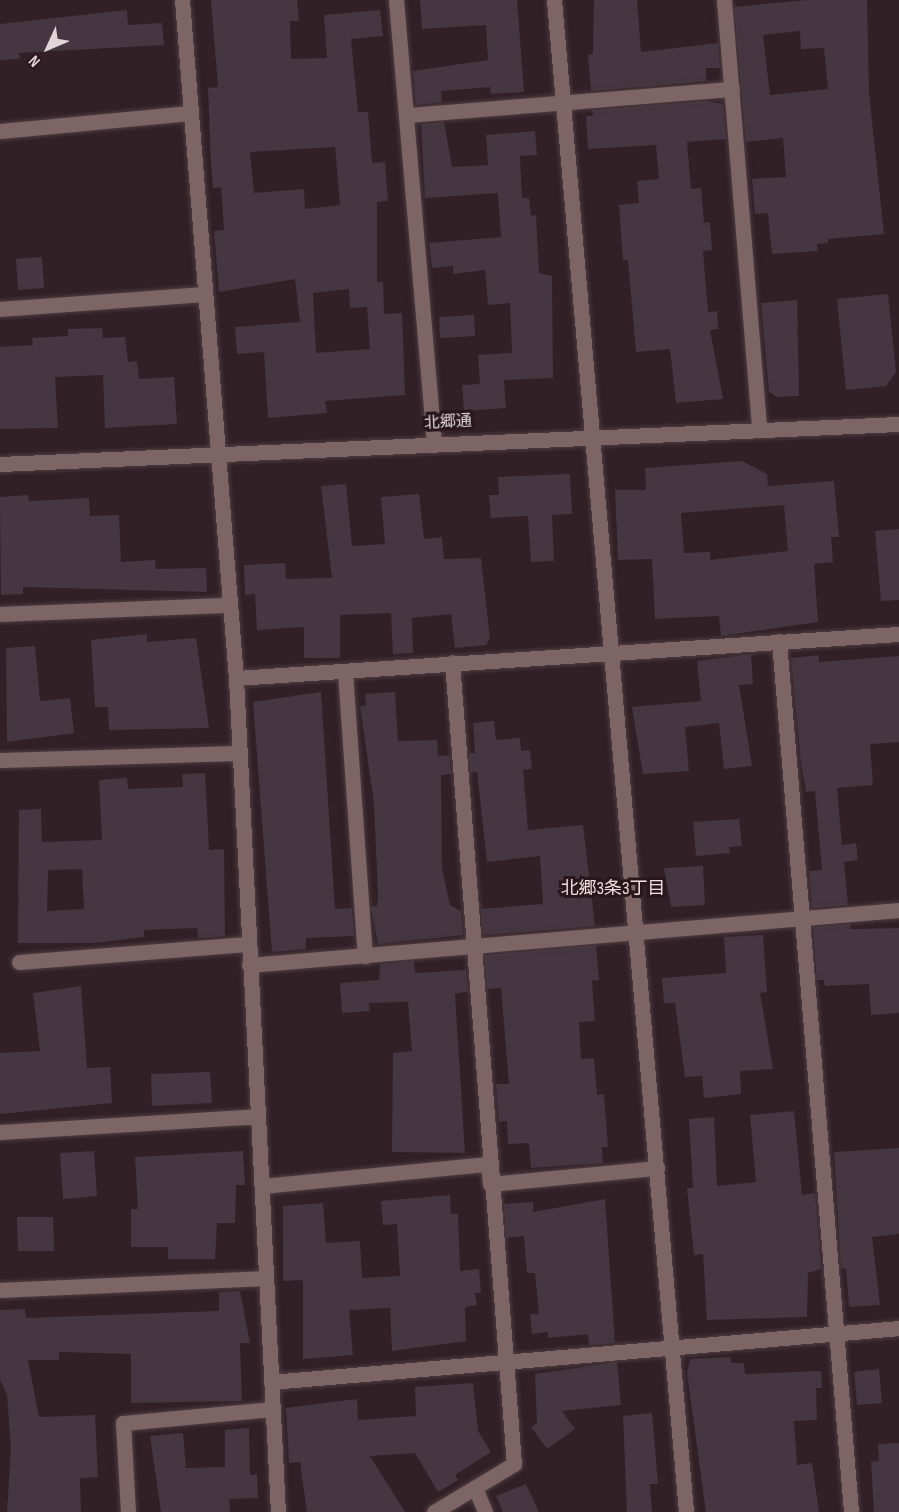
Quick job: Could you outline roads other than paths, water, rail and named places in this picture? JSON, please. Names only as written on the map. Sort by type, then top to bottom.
[{"type":"street","points":[[182,0],[203,294],[236,678],[247,944],[278,1512]]},
{"type":"street","points":[[396,0],[408,115],[434,441]]},
{"type":"street","points":[[554,0],[561,103],[594,435],[634,934],[657,1168],[686,1512]]},
{"type":"street","points":[[724,0],[759,429]]},
{"type":"street","points":[[408,115],[732,89]]},
{"type":"street","points":[[0,131],[190,113]]},
{"type":"street","points":[[0,309],[203,294]]},
{"type":"street","name":"北郷通","points":[[0,464],[434,441],[899,424]]},
{"type":"street","points":[[0,614],[228,604]]},
{"type":"street","points":[[236,678],[345,672],[610,650],[899,634]]},
{"type":"street","points":[[779,641],[851,1512]]},
{"type":"street","points":[[434,1512],[514,1464],[471,948],[452,662]]},
{"type":"street","points":[[345,672],[365,956]]},
{"type":"street","points":[[0,760],[238,753]]},
{"type":"street","points":[[249,965],[899,910]]},
{"type":"street","points":[[19,962],[247,944]]},
{"type":"street","points":[[0,1132],[258,1116]]},
{"type":"street","points":[[262,1186],[488,1164],[490,1184]]},
{"type":"street","points":[[490,1184],[657,1168]]},
{"type":"street","points":[[0,1290],[265,1278]]},
{"type":"street","points":[[271,1382],[672,1350],[836,1332],[899,1328]]},
{"type":"street","points":[[128,1512],[123,1423],[272,1409]]},
{"type":"street","points":[[475,1488],[485,1512]]},
{"type":"district","name":"北郷3条3丁目","points":[[613,889]]}]
